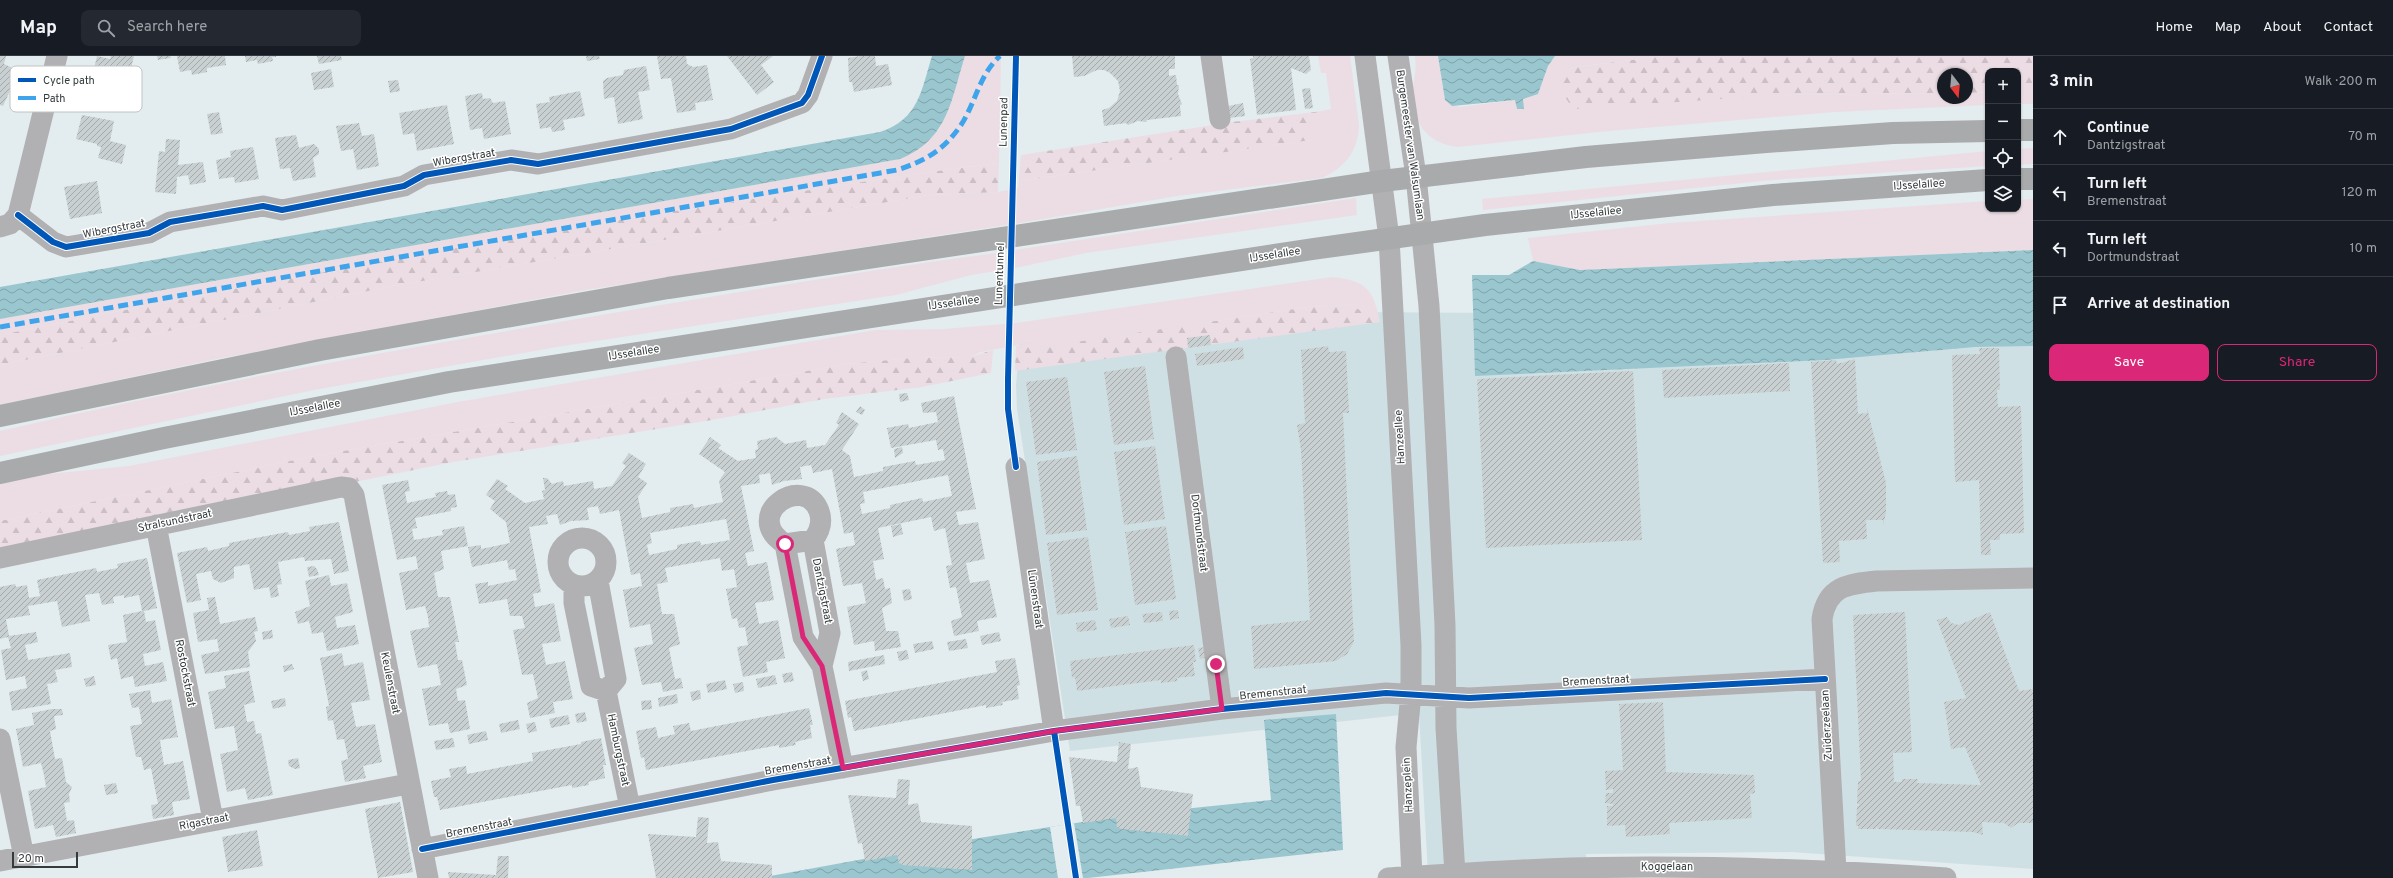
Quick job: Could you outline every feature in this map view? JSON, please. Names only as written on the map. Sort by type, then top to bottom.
[{"type":"main road","points":[[2021,130],[2033,130]]},
{"type":"main road","points":[[0,416],[320,350],[668,288],[1416,176],[1586,157],[1766,142],[1893,133],[1985,131]]},
{"type":"main road","points":[[2021,179],[2033,179]]},
{"type":"main road","name":"IJsselallee","points":[[0,473],[164,438],[449,382],[858,317],[1389,238],[1485,225],[1773,195],[1985,180]]},
{"type":"street","points":[[55,66],[57,56]]},
{"type":"street","name":"Wibergstraat","points":[[18,215],[53,242],[66,246],[95,244],[149,233],[170,222],[263,206],[282,210],[404,186],[424,176],[511,160],[538,164],[731,129],[802,103],[808,95],[822,56]]},
{"type":"street","points":[[1211,56],[1220,119]]},
{"type":"street","points":[[1365,56],[1382,181]]},
{"type":"street","name":"Burgemeester van Walsumlaan","points":[[1398,56],[1416,176],[1422,234]]},
{"type":"street","points":[[0,227],[10,224],[18,215],[43,112]]},
{"type":"street","name":"Hanzeallee","points":[[1382,181],[1389,238],[1411,645],[1411,693]]},
{"type":"street","points":[[1422,234],[1429,306],[1445,625],[1445,696],[1455,874]]},
{"type":"street","name":"Dortmundstraat","points":[[1176,357],[1222,709]]},
{"type":"street","name":"Lünenstraat","points":[[1016,467],[1054,731]]},
{"type":"street","name":"Stralsundstraat","points":[[0,558],[341,487],[349,488]]},
{"type":"street","name":"Keulenstraat","points":[[349,488],[354,495],[408,784],[428,878]]},
{"type":"street","points":[[791,496],[807,498],[819,510],[821,526],[813,540],[785,544],[773,534],[770,518],[777,503],[791,496]]},
{"type":"street","name":"Rostockstraat","points":[[156,525],[213,820]]},
{"type":"street","points":[[574,585],[574,603],[591,686],[606,691],[616,679],[598,581],[605,568],[604,552],[601,547],[590,540],[576,539],[564,546],[558,559],[562,576],[574,585],[598,581]]},
{"type":"street","name":"Dantzigstraat","points":[[813,540],[830,632],[822,666]]},
{"type":"street","name":"Dantzigstraat","points":[[785,544],[803,637],[822,666],[843,768]]},
{"type":"street","name":"Zuiderzeelaan","points":[[1836,871],[1825,679],[1823,613],[1830,596],[1838,590],[1852,584],[1877,581],[2033,578]]},
{"type":"street","name":"Bremenstraat","points":[[422,849],[843,768],[1054,731],[1222,709],[1330,697],[1386,693],[1411,693],[1469,698],[1825,679]]},
{"type":"street","name":"Hamburgstraat","points":[[606,691],[630,808]]},
{"type":"street","name":"Hanzeplein","points":[[1411,693],[1406,747],[1412,877]]},
{"type":"street","points":[[0,739],[24,857]]},
{"type":"street","name":"Rigastraat","points":[[0,861],[408,784]]},
{"type":"street","name":"Koggelaan","points":[[1388,878],[1455,874],[1597,873],[1750,868],[1836,871],[1946,878]]},
{"type":"shaded area","points":[[2033,298],[2033,869],[1791,852],[1586,854],[1587,878],[1428,874],[1419,713],[1070,751],[1017,409],[1016,385],[1020,338],[1346,312],[1505,313]]},
{"type":"green space","points":[[965,56],[1001,56],[999,163],[863,182],[544,232],[272,282],[0,335],[0,319],[900,159],[939,130]]},
{"type":"green space","points":[[1318,56],[1350,56],[1359,125],[1356,143],[1349,158],[1344,164],[1322,178],[1177,196],[1020,223],[586,290],[217,359],[0,405],[0,365],[393,286],[929,195],[998,192],[1018,188],[1019,181],[1310,140],[1308,114],[1331,109],[1326,73],[1321,73]]},
{"type":"green space","points":[[1415,56],[1438,56],[1445,100],[1460,107],[1515,100],[1517,109],[1523,99],[1538,94],[1548,66],[1555,56],[1664,56],[1576,67],[1564,71],[1781,95],[1937,93],[1937,104],[1973,104],[1973,93],[1985,92],[1985,105],[1835,112],[1609,131],[1457,147],[1442,143],[1430,136],[1425,132],[1417,119],[1412,98]]},
{"type":"green space","points":[[1664,56],[2033,56],[2033,91],[2021,91],[2021,68],[1985,68],[1985,92],[1973,93],[1973,68],[1937,68],[1937,93],[1781,95],[1575,109],[1567,100],[1563,88],[1564,71],[1577,67]]},
{"type":"green space","points":[[2021,91],[2033,91],[2033,104],[2021,104]]},
{"type":"green space","points":[[1331,110],[1308,114],[1311,140],[1019,181],[1021,155],[1232,122]]},
{"type":"green space","points":[[2033,148],[2033,164],[2021,165],[2021,149]]},
{"type":"green space","points":[[1985,151],[1985,166],[1772,180],[1483,210],[1482,199]]},
{"type":"green space","points":[[999,163],[998,192],[929,195],[393,286],[0,365],[0,335],[272,282],[544,232],[863,182]]},
{"type":"green space","points":[[1356,198],[1357,215],[1086,253],[1015,268],[1015,250]]},
{"type":"green space","points":[[2033,199],[2033,250],[1580,270],[1533,261],[1528,238],[1670,223],[1985,201],[1985,212],[2021,212],[2021,200]]},
{"type":"green space","points":[[996,253],[996,271],[971,275],[896,295],[557,347],[314,390],[0,456],[0,431],[243,379],[405,349],[822,278]]},
{"type":"green space","points":[[1332,277],[1361,284],[1371,294],[1380,322],[1351,305],[1308,307],[1043,347],[1028,343],[981,352],[970,357],[911,358],[848,364],[309,457],[0,521],[0,484],[39,475],[129,466],[458,402],[875,330],[943,329],[1016,323]]},
{"type":"green space","points":[[1351,305],[1380,322],[1015,371],[1016,346],[1028,343],[1043,347],[1308,307]]},
{"type":"green space","points":[[993,350],[991,373],[922,387],[824,399],[706,421],[453,462],[0,554],[0,521],[309,457],[848,364],[911,358],[970,357]]},
{"type":"water","points":[[932,56],[965,56],[951,103],[938,130],[916,151],[900,159],[0,319],[0,287],[880,132],[903,120],[911,111],[921,92]]},
{"type":"water","points":[[1438,56],[1555,56],[1548,66],[1538,94],[1523,99],[1524,109],[1517,109],[1515,100],[1452,106],[1445,100]]},
{"type":"water","points":[[2033,250],[2033,346],[1975,347],[1825,360],[1475,376],[1472,275],[1509,275],[1533,261],[1580,270]]},
{"type":"water","points":[[1336,714],[1343,850],[1088,878],[759,878],[979,838],[1134,814],[1271,800],[1264,720]]},
{"type":"pier","points":[[1074,823],[1083,878],[1058,878],[1050,827]]},
{"type":"building","points":[[0,56],[6,56],[4,64],[10,67],[10,91],[3,106],[0,105]]},
{"type":"building","points":[[97,56],[110,59],[111,56],[134,56],[132,66],[95,66]]},
{"type":"building","points":[[157,56],[170,56],[171,58],[158,60]]},
{"type":"building","points":[[177,56],[225,56],[226,65],[207,68],[207,72],[192,75],[191,70],[180,72]]},
{"type":"building","points":[[245,56],[276,57],[272,57],[273,61],[258,64],[257,60],[246,62]]},
{"type":"building","points":[[317,56],[341,56],[342,60],[319,64]]},
{"type":"building","points":[[586,56],[599,56],[600,59],[587,61]]},
{"type":"building","points":[[657,56],[686,56],[687,64],[693,67],[707,65],[713,100],[695,103],[696,110],[677,113],[671,78],[661,79]]},
{"type":"building","points":[[727,56],[773,56],[761,65],[774,82],[757,95]]},
{"type":"building","points":[[875,56],[876,66],[888,64],[892,85],[854,92],[852,82],[849,82],[848,58]]},
{"type":"building","points":[[1072,56],[1175,56],[1175,69],[1169,69],[1169,76],[1176,75],[1177,85],[1179,85],[1178,94],[1182,104],[1180,105],[1181,116],[1147,120],[1146,122],[1138,121],[1128,125],[1126,123],[1104,126],[1102,110],[1109,108],[1117,101],[1120,91],[1118,81],[1110,73],[1104,70],[1097,70],[1084,76],[1074,77]]},
{"type":"building","points":[[1253,56],[1309,56],[1311,70],[1306,74],[1291,68],[1296,110],[1257,115],[1250,59],[1253,58]]},
{"type":"building","points":[[646,66],[650,90],[638,92],[643,119],[618,124],[614,97],[604,99],[603,81],[607,78],[623,75],[624,70]]},
{"type":"building","points":[[331,69],[334,87],[314,90],[311,73]]},
{"type":"building","points":[[398,80],[400,91],[390,93],[388,81]]},
{"type":"building","points":[[1310,88],[1313,108],[1305,109],[1302,89]]},
{"type":"building","points":[[580,91],[585,116],[563,120],[565,130],[552,132],[551,127],[540,129],[536,104],[550,102],[549,97]]},
{"type":"building","points":[[482,93],[483,99],[490,98],[493,103],[505,101],[511,134],[484,139],[482,128],[470,130],[465,96]]},
{"type":"building","points":[[1243,103],[1245,116],[1229,118],[1228,106]]},
{"type":"building","points":[[447,105],[454,144],[417,151],[414,133],[403,135],[399,113]]},
{"type":"building","points":[[219,112],[223,133],[211,135],[207,114]]},
{"type":"building","points":[[82,115],[114,121],[110,141],[126,145],[122,164],[98,158],[101,147],[97,146],[97,144],[76,139]]},
{"type":"building","points":[[359,123],[362,136],[374,134],[379,166],[357,170],[353,149],[341,151],[336,126]]},
{"type":"building","points":[[296,135],[299,148],[314,144],[319,149],[319,154],[313,158],[316,177],[293,181],[290,168],[280,169],[275,138]]},
{"type":"building","points":[[166,139],[180,140],[178,165],[203,162],[206,182],[190,185],[188,175],[177,177],[176,194],[155,192],[159,151],[165,152]]},
{"type":"building","points":[[253,147],[259,179],[235,183],[234,177],[219,179],[216,160],[231,157],[230,151]]},
{"type":"building","points":[[97,181],[102,213],[70,219],[64,187]]},
{"type":"building","points":[[1210,335],[1211,345],[1188,348],[1187,338]]},
{"type":"building","points":[[1328,346],[1329,352],[1346,351],[1349,413],[1343,413],[1354,642],[1347,654],[1336,661],[1254,669],[1251,626],[1310,620],[1301,450],[1297,425],[1305,423],[1301,350]]},
{"type":"building","points":[[1243,347],[1244,359],[1197,366],[1195,354]]},
{"type":"building","points":[[1979,348],[1999,348],[2000,390],[1997,390],[1998,407],[2021,406],[2024,533],[2000,534],[2000,540],[1990,540],[1991,555],[1981,555],[1979,480],[1955,482],[1952,355],[1980,354]]},
{"type":"building","points":[[1855,359],[1858,414],[1867,413],[1867,408],[1886,483],[1886,513],[1883,525],[1883,520],[1866,520],[1867,539],[1839,541],[1840,562],[1823,563],[1811,362],[1836,360],[1837,364]]},
{"type":"building","points":[[1789,363],[1790,391],[1664,398],[1662,370]]},
{"type":"building","points":[[1145,366],[1154,439],[1114,445],[1104,372]]},
{"type":"building","points":[[1633,371],[1642,540],[1486,548],[1477,379]]},
{"type":"building","points":[[1067,377],[1077,450],[1036,455],[1026,382]]},
{"type":"building","points":[[907,393],[909,400],[900,402],[899,394]]},
{"type":"building","points":[[954,396],[976,509],[956,512],[959,525],[978,522],[985,559],[966,563],[970,583],[989,580],[997,617],[977,621],[979,631],[954,636],[951,621],[962,617],[956,587],[950,588],[946,566],[952,565],[945,528],[934,531],[931,517],[878,528],[884,559],[873,561],[876,580],[883,578],[885,589],[890,588],[892,603],[882,608],[886,631],[898,631],[901,647],[875,651],[874,641],[854,645],[847,607],[866,603],[862,583],[843,586],[836,549],[855,545],[853,532],[844,534],[832,469],[813,473],[811,465],[800,467],[802,479],[784,481],[772,485],[770,473],[759,475],[760,483],[741,486],[754,551],[745,553],[748,566],[767,562],[774,600],[755,603],[759,624],[778,620],[785,658],[766,662],[768,672],[743,677],[737,647],[748,645],[745,627],[739,628],[737,618],[732,619],[726,589],[737,587],[734,569],[722,571],[720,558],[665,568],[668,582],[657,584],[662,614],[674,614],[680,644],[669,648],[675,679],[681,678],[683,688],[663,692],[661,682],[642,685],[634,648],[653,644],[650,624],[630,628],[623,590],[642,586],[640,573],[631,575],[619,510],[600,514],[598,506],[587,508],[589,520],[571,521],[560,525],[557,514],[546,516],[548,524],[529,527],[541,592],[533,594],[535,607],[554,603],[561,641],[542,644],[546,665],[565,661],[573,699],[553,702],[555,713],[530,718],[527,703],[538,698],[533,674],[522,675],[513,630],[525,628],[522,616],[510,616],[507,599],[479,604],[475,584],[488,582],[488,586],[517,580],[515,569],[509,570],[507,560],[472,567],[468,547],[481,545],[481,549],[510,543],[506,522],[490,509],[495,501],[486,495],[497,479],[508,486],[505,489],[525,503],[544,499],[542,491],[545,490],[543,478],[547,478],[552,484],[563,481],[564,486],[593,481],[594,489],[612,486],[626,466],[622,463],[629,453],[646,464],[638,477],[647,483],[638,497],[642,518],[670,512],[670,508],[693,504],[694,508],[723,502],[719,481],[725,472],[699,454],[710,437],[721,445],[718,448],[738,461],[756,458],[755,450],[758,449],[757,441],[776,437],[785,444],[806,440],[807,448],[825,445],[839,425],[836,423],[842,412],[859,424],[842,450],[850,456],[854,477],[883,471],[883,467],[915,461],[916,465],[945,460],[943,449],[938,450],[936,440],[891,448],[887,428],[908,424],[909,428],[938,422],[936,412],[923,413],[921,403]],"holes":[[[948,475],[952,496],[923,502],[922,498],[890,505],[890,508],[862,514],[860,504],[865,503],[863,492]],[[726,519],[730,540],[701,545],[700,541],[677,545],[677,549],[649,555],[647,545],[652,543],[650,533]]]},
{"type":"building","points":[[860,406],[865,410],[862,415],[856,412]]},
{"type":"building","points":[[1155,446],[1165,519],[1124,525],[1114,452]]},
{"type":"building","points":[[902,447],[903,453],[895,458],[894,449]]},
{"type":"building","points":[[1077,456],[1087,530],[1046,535],[1037,462]]},
{"type":"building","points":[[408,480],[410,491],[405,492],[407,503],[436,497],[435,493],[447,491],[448,495],[455,494],[457,507],[451,508],[451,511],[415,518],[417,528],[412,529],[414,540],[443,535],[442,530],[464,526],[468,546],[441,551],[444,569],[434,573],[438,597],[450,597],[459,642],[455,642],[458,660],[462,660],[467,685],[456,689],[458,701],[465,700],[470,729],[450,733],[448,723],[429,726],[422,689],[441,685],[437,664],[418,668],[410,631],[429,627],[428,617],[425,606],[406,610],[399,573],[418,569],[416,556],[397,560],[382,485]]},
{"type":"building","points":[[339,522],[349,571],[334,574],[331,559],[305,561],[304,557],[278,562],[282,584],[277,585],[279,596],[271,598],[269,587],[254,590],[249,564],[234,567],[234,578],[221,583],[213,579],[211,571],[196,574],[201,600],[187,603],[177,553],[207,547],[208,551],[229,546],[229,543],[288,532],[289,535],[310,531],[309,527]]},
{"type":"building","points":[[901,524],[903,534],[893,537],[891,526]]},
{"type":"building","points":[[1166,526],[1176,599],[1135,605],[1125,532]]},
{"type":"building","points":[[1088,537],[1098,610],[1057,615],[1047,543]]},
{"type":"building","points":[[147,558],[157,608],[144,611],[146,622],[155,620],[161,650],[143,654],[145,666],[163,662],[167,681],[135,687],[133,676],[121,679],[117,658],[111,660],[108,645],[127,642],[123,615],[142,611],[139,595],[124,598],[124,595],[113,597],[114,603],[102,605],[99,593],[85,595],[90,621],[62,627],[57,601],[28,606],[30,615],[6,619],[9,636],[36,632],[38,642],[25,645],[28,660],[70,653],[72,667],[55,670],[58,682],[47,684],[51,704],[12,711],[9,692],[27,688],[25,676],[6,680],[1,650],[11,648],[8,637],[0,639],[0,587],[15,584],[16,587],[27,585],[29,598],[40,596],[37,580],[96,568],[97,572],[118,568],[117,564]]},
{"type":"building","points":[[314,566],[319,575],[309,577],[307,567]]},
{"type":"building","points":[[329,575],[331,586],[347,583],[353,612],[335,617],[337,628],[355,625],[359,644],[327,651],[323,632],[312,634],[309,621],[298,624],[295,612],[310,606],[305,581]]},
{"type":"building","points":[[910,589],[912,599],[904,601],[902,590]]},
{"type":"building","points":[[215,597],[220,624],[255,617],[258,631],[254,632],[256,641],[248,652],[250,667],[205,674],[201,655],[219,651],[217,639],[198,642],[193,613],[209,610],[207,598]]},
{"type":"building","points":[[1178,610],[1179,618],[1170,620],[1169,611]]},
{"type":"building","points":[[1162,612],[1163,621],[1144,623],[1142,614]]},
{"type":"building","points":[[1905,612],[1912,752],[1893,753],[1894,782],[1902,782],[1902,779],[1918,779],[1917,783],[1981,785],[1965,747],[1951,749],[1944,702],[1966,698],[1937,620],[1947,617],[1951,623],[1959,625],[1990,612],[2019,691],[2033,689],[2033,823],[2018,823],[2011,828],[2004,823],[1982,822],[1983,835],[1973,832],[1878,829],[1876,826],[1876,829],[1858,829],[1858,826],[1856,826],[1857,806],[1859,806],[1859,804],[1857,804],[1858,781],[1861,781],[1853,615]]},
{"type":"building","points":[[1128,616],[1130,625],[1111,628],[1109,619]]},
{"type":"building","points":[[1095,620],[1097,630],[1077,632],[1076,623]]},
{"type":"building","points":[[272,630],[273,638],[263,640],[262,632]]},
{"type":"building","points":[[999,632],[1001,641],[982,645],[980,636]]},
{"type":"building","points":[[966,639],[968,648],[949,651],[947,642]]},
{"type":"building","points":[[932,641],[934,649],[915,653],[913,644]]},
{"type":"building","points":[[1194,645],[1196,662],[1193,662],[1195,676],[1177,678],[1178,681],[1161,683],[1161,680],[1077,691],[1075,677],[1072,678],[1070,661]]},
{"type":"building","points":[[1206,647],[1208,657],[1200,659],[1198,648]]},
{"type":"building","points":[[907,650],[909,659],[899,661],[897,652]]},
{"type":"building","points":[[342,653],[344,666],[363,662],[370,700],[351,703],[356,727],[375,724],[382,762],[363,766],[366,778],[345,782],[341,761],[348,759],[344,739],[337,740],[333,720],[328,721],[326,707],[329,706],[320,658]]},
{"type":"building","points":[[884,655],[885,664],[849,671],[848,662]]},
{"type":"building","points":[[1015,658],[1020,685],[1017,686],[1019,699],[1002,702],[1003,705],[986,708],[986,705],[854,731],[851,717],[848,718],[845,701],[997,672],[995,661]]},
{"type":"building","points":[[292,664],[294,669],[284,672],[283,666]]},
{"type":"building","points":[[867,670],[869,679],[863,681],[861,672]]},
{"type":"building","points":[[249,671],[255,702],[244,705],[247,722],[254,721],[256,734],[261,733],[273,795],[248,800],[245,788],[227,792],[220,754],[238,750],[234,726],[215,729],[208,692],[226,688],[224,676]]},
{"type":"building","points":[[792,672],[794,681],[784,683],[782,674]]},
{"type":"building","points":[[775,675],[777,684],[758,688],[756,679]]},
{"type":"building","points":[[94,676],[96,685],[86,687],[84,679]]},
{"type":"building","points":[[725,680],[727,689],[708,693],[706,684]]},
{"type":"building","points":[[743,682],[744,691],[735,693],[733,684]]},
{"type":"building","points":[[150,690],[152,703],[171,699],[178,737],[160,740],[164,765],[183,761],[190,799],[172,802],[174,815],[153,819],[151,805],[158,804],[151,768],[144,770],[141,757],[136,757],[130,726],[142,724],[139,707],[132,708],[129,694]]},
{"type":"building","points":[[700,690],[701,699],[692,701],[690,692]]},
{"type":"building","points":[[677,694],[678,703],[659,707],[658,698]]},
{"type":"building","points":[[285,698],[286,706],[273,709],[271,701]]},
{"type":"building","points":[[651,700],[652,709],[642,710],[641,701]]},
{"type":"building","points":[[1663,702],[1666,772],[1754,775],[1755,793],[1750,794],[1752,818],[1669,823],[1670,834],[1626,837],[1625,825],[1607,826],[1607,806],[1613,806],[1613,804],[1605,803],[1606,793],[1613,793],[1613,789],[1606,790],[1605,771],[1623,770],[1619,704]]},
{"type":"building","points":[[809,708],[813,725],[810,725],[812,738],[795,742],[796,745],[779,748],[779,745],[646,770],[644,757],[641,758],[636,731],[656,727],[658,738],[675,734],[673,726],[689,723],[691,731]]},
{"type":"building","points":[[52,709],[62,709],[63,715],[54,716],[56,729],[50,731],[55,759],[62,758],[66,782],[72,787],[69,794],[70,802],[64,803],[67,821],[74,820],[76,833],[56,837],[53,825],[35,829],[28,791],[46,787],[44,775],[41,763],[23,767],[16,729],[34,725],[32,713]]},
{"type":"building","points":[[585,712],[587,721],[577,723],[575,714]]},
{"type":"building","points":[[568,715],[570,724],[551,728],[549,719]]},
{"type":"building","points":[[518,720],[520,729],[501,733],[499,724]]},
{"type":"building","points":[[535,722],[537,731],[528,733],[526,724]]},
{"type":"building","points":[[486,731],[488,740],[469,744],[467,735]]},
{"type":"building","points":[[453,738],[455,747],[436,750],[434,741]]},
{"type":"building","points":[[601,738],[606,765],[603,765],[605,778],[588,782],[589,785],[572,788],[572,785],[440,810],[437,797],[434,797],[431,781],[451,777],[449,769],[466,766],[467,774],[533,761],[532,753],[581,744],[581,742]]},
{"type":"building","points":[[1119,742],[1131,744],[1128,769],[1138,767],[1141,787],[1193,794],[1188,834],[1190,836],[1121,829],[1117,827],[1116,818],[1083,823],[1080,806],[1076,806],[1069,757],[1117,762]]},
{"type":"building","points":[[298,758],[300,768],[295,769],[289,766],[288,760]]},
{"type":"building","points":[[898,779],[910,780],[908,805],[918,803],[921,822],[972,826],[972,870],[903,865],[899,863],[897,855],[865,861],[862,843],[858,844],[848,795],[896,798]]},
{"type":"building","points":[[116,783],[118,793],[106,795],[104,785]]},
{"type":"building","points":[[400,802],[413,872],[378,878],[365,809]]},
{"type":"building","points":[[698,817],[709,818],[707,843],[718,842],[721,861],[772,865],[772,878],[656,878],[648,834],[696,837]]},
{"type":"building","points":[[257,830],[263,866],[228,872],[222,837]]},
{"type":"building","points":[[498,856],[509,856],[508,878],[449,878],[448,872],[496,875]]},
{"type":"marked path","points":[[0,327],[897,170],[916,163],[933,154],[955,134],[966,116],[982,80],[993,63],[1000,56]]},
{"type":"cycle path","points":[[18,215],[53,242],[66,247],[149,233],[170,222],[263,206],[282,210],[404,186],[424,175],[511,160],[538,164],[731,129],[802,103],[808,95],[822,56]]},
{"type":"cycle path","name":"Lunenpad","points":[[1016,56],[1008,379],[1008,409],[1016,467]]},
{"type":"cycle path","points":[[422,849],[773,780],[1054,731],[1222,709],[1386,693],[1469,698],[1825,679]]},
{"type":"cycle path","points":[[1054,731],[1076,878]]},
{"type":"route","points":[[785,544],[803,637],[822,666],[843,768],[1054,731],[1222,709],[1216,664]]}]
